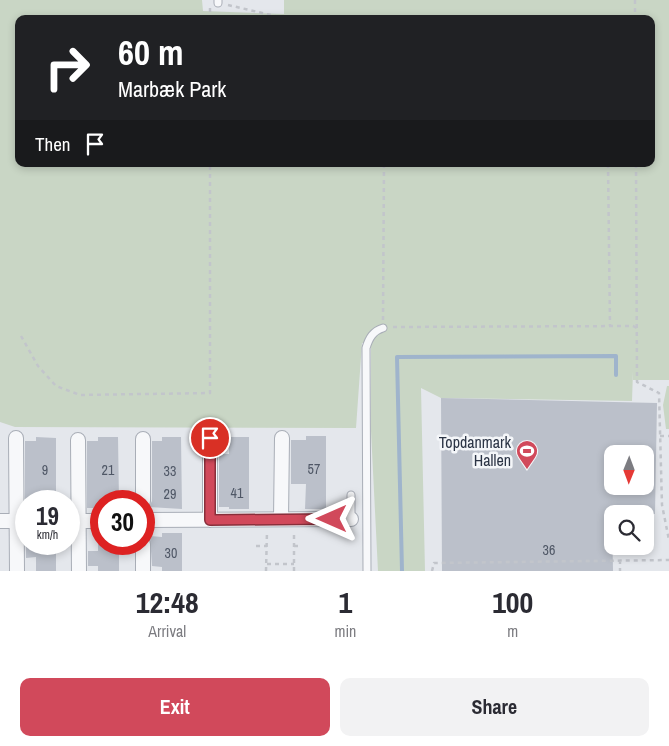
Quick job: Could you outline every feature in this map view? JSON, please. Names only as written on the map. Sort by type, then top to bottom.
[{"type":"street","points":[[16,438],[19,490]]},
{"type":"street","points":[[210,438],[210,520]]},
{"type":"street","points":[[282,438],[288,519]]},
{"type":"street","points":[[143,439],[143,490]]},
{"type":"street","points":[[76,490],[78,440]]},
{"type":"street","points":[[155,520],[351,519]]},
{"type":"street","points":[[0,521],[15,521]]},
{"type":"street","points":[[17,571],[18,555]]},
{"type":"street","points":[[77,555],[79,571]]},
{"type":"street","points":[[143,555],[143,571]]},
{"type":"lane","points":[[367,571],[366,348],[368,340],[376,330],[383,328]]},
{"type":"lane","points":[[351,495],[351,519]]},
{"type":"path","points":[[635,0],[635,15]]},
{"type":"path","points":[[218,1],[271,15]]},
{"type":"path","points":[[21,336],[38,366],[56,386],[80,395],[210,393],[210,167]]},
{"type":"path","points":[[384,167],[383,328],[479,326],[633,326],[637,328]]},
{"type":"path","points":[[608,167],[610,326]]},
{"type":"path","points":[[636,167],[637,382],[659,393],[662,505],[669,540]]},
{"type":"path","points":[[660,436],[669,436]]},
{"type":"path","points":[[288,519],[294,546],[294,571]]},
{"type":"path","points":[[266,520],[266,571]]},
{"type":"path","points":[[256,546],[267,546]]},
{"type":"path","points":[[294,546],[301,546]]},
{"type":"path","points":[[620,560],[620,571]]},
{"type":"path","points":[[432,571],[434,563],[669,560]]},
{"type":"path","points":[[266,564],[294,564]]},
{"type":"path","points":[[281,564],[282,571]]},
{"type":"green space","points":[[0,0],[202,0],[203,11],[284,14],[284,0],[669,0],[669,380],[633,380],[633,371],[632,401],[441,398],[421,388],[425,571],[378,571],[371,431],[371,343],[362,343],[356,428],[15,427],[0,422]]},
{"type":"green space","points":[[667,386],[669,386],[669,429],[666,429],[663,405]]},
{"type":"building","name":"Topdanmark Hallen","points":[[441,398],[657,403],[655,514],[654,505],[604,505],[604,555],[613,555],[613,571],[442,571]]},
{"type":"building","points":[[306,436],[326,436],[326,509],[305,509],[306,484],[291,484],[291,440],[306,440]]},
{"type":"building","points":[[36,437],[56,438],[56,490],[25,490],[25,441],[36,441]]},
{"type":"building","points":[[98,437],[118,437],[119,490],[90,490],[90,508],[87,508],[87,441],[98,441]]},
{"type":"building","points":[[162,437],[181,437],[182,509],[155,507],[155,490],[152,490],[152,441],[162,441]]},
{"type":"building","points":[[229,437],[249,437],[249,509],[219,507],[219,454],[229,454]]},
{"type":"building","points":[[162,533],[182,533],[182,571],[162,571],[162,567],[152,566],[151,555],[155,555],[155,536],[162,537]]},
{"type":"building","points":[[88,551],[90,551],[90,555],[119,555],[119,571],[98,571],[98,566],[88,566]]},
{"type":"building","points":[[26,555],[56,555],[56,571],[36,571],[36,557],[26,558]]},
{"type":"waterway","points":[[402,571],[397,357],[616,356],[616,375]]},
{"type":"place","name":"Topdanmark Hallen","points":[[527,470]]},
{"type":"route","points":[[210,438],[210,520],[332,519]]}]
